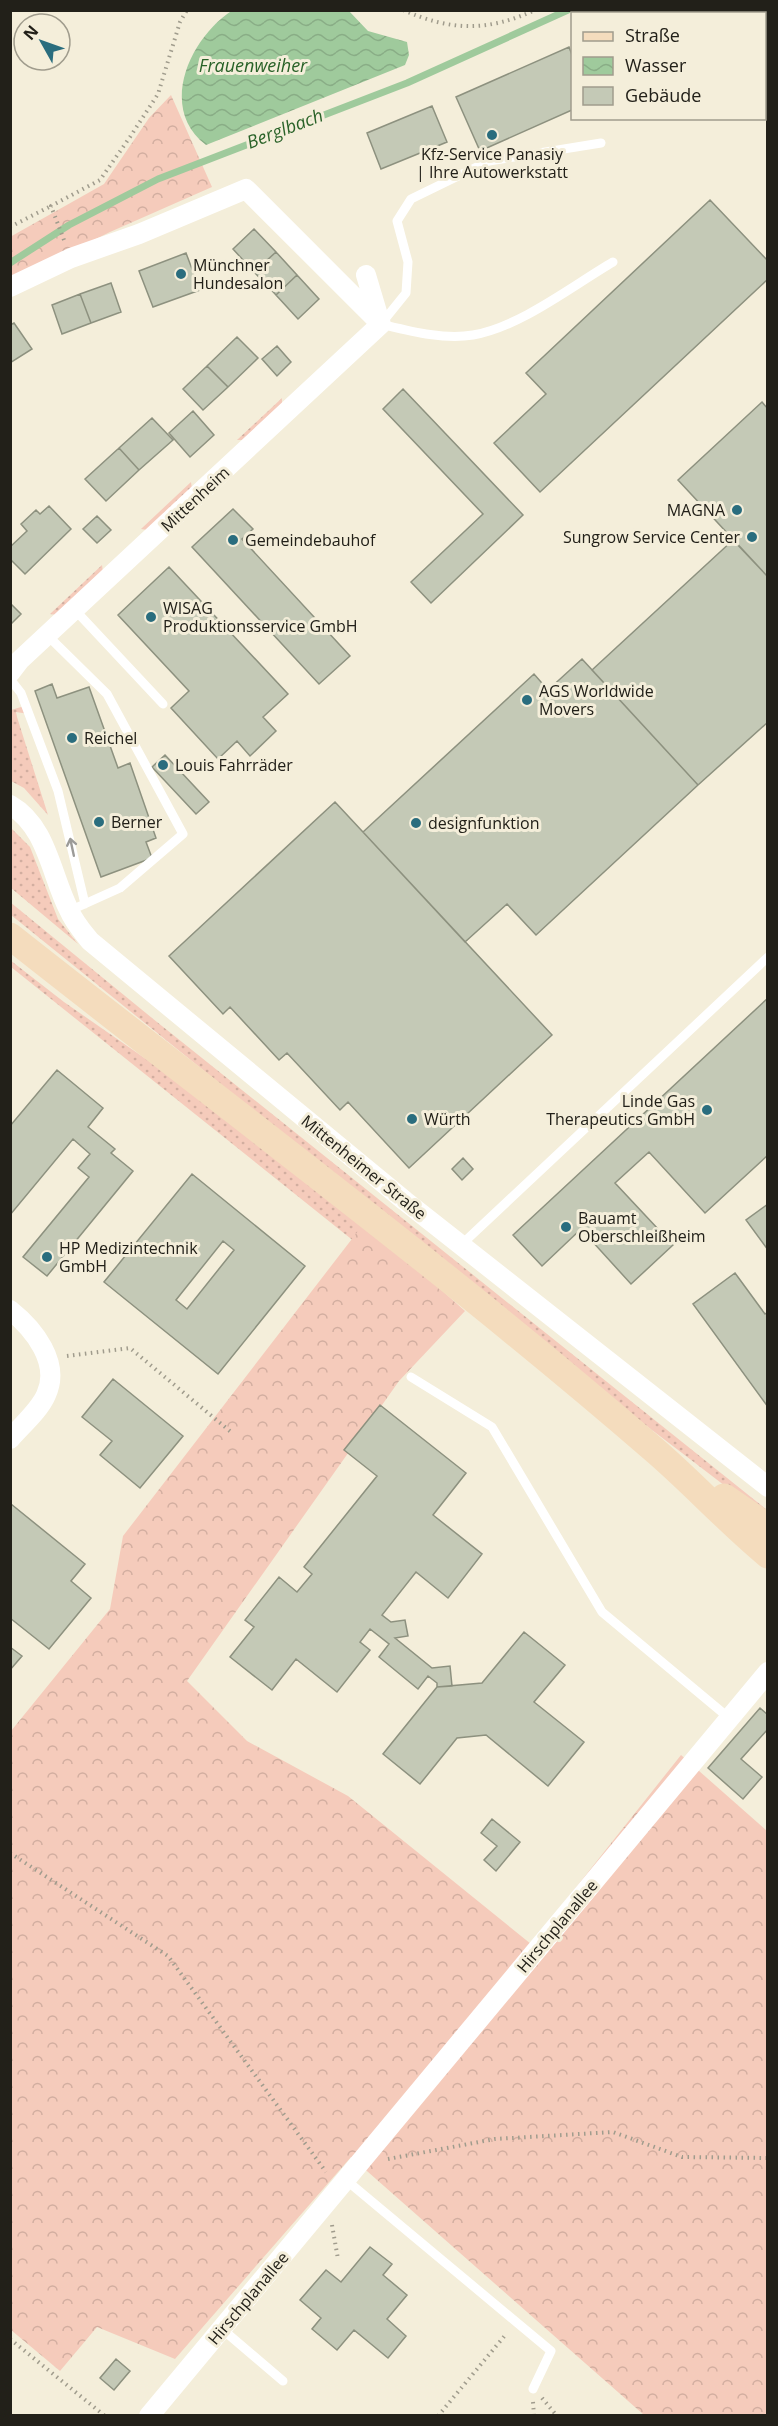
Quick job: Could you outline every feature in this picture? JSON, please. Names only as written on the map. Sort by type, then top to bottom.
[{"type":"main road","points":[[10,936],[224,1102],[654,1449],[768,1555]]},
{"type":"main road","points":[[654,1449],[768,1527]]},
{"type":"street","points":[[10,288],[71,258],[139,234],[246,189],[381,324]]},
{"type":"street","points":[[366,275],[381,324]]},
{"type":"street","name":"Mittenheim","points":[[10,674],[20,660],[381,324]]},
{"type":"street","name":"Mittenheimer Straße","points":[[10,805],[26,815],[37,831],[77,907],[90,941],[461,1245],[768,1487]]},
{"type":"street","points":[[10,1310],[36,1335],[48,1359],[49,1377],[46,1395],[10,1439]]},
{"type":"street","name":"Hirschplanallee","points":[[149,2415],[768,1672]]},
{"type":"lane","points":[[601,143],[489,161],[411,199],[397,221],[408,262],[406,293],[381,324],[432,335],[473,335],[516,320],[613,262]]},
{"type":"lane","points":[[75,609],[164,704]]},
{"type":"lane","points":[[10,679],[21,693],[58,792],[77,907],[120,888],[183,834],[106,694],[47,635]]},
{"type":"lane","points":[[461,1245],[768,957]]},
{"type":"lane","points":[[411,1377],[492,1427],[602,1612],[729,1718]]},
{"type":"lane","points":[[338,2190],[516,2322],[551,2351],[533,2389]]},
{"type":"lane","points":[[222,2329],[283,2381]]},
{"type":"path","points":[[10,226],[100,180],[158,94],[180,22],[187,10]]},
{"type":"path","points":[[403,10],[439,23],[477,27],[507,23],[535,10]]},
{"type":"path","points":[[765,10],[768,16]]},
{"type":"path","points":[[51,206],[64,240]]},
{"type":"path","points":[[48,1359],[130,1348],[231,1432]]},
{"type":"path","points":[[10,1853],[168,1956],[338,2190],[338,2259]]},
{"type":"path","points":[[383,2161],[495,2139],[613,2132],[682,2157],[768,2158]]},
{"type":"path","points":[[438,2415],[516,2322]]},
{"type":"path","points":[[10,2338],[105,2415]]},
{"type":"path","points":[[533,2389],[557,2415]]},
{"type":"green space","points":[[171,95],[212,187],[110,232],[11,281],[10,237],[104,184],[149,118]]},
{"type":"green space","points":[[282,398],[282,405],[243,440],[237,440]]},
{"type":"green space","points":[[191,482],[192,489],[148,530],[141,529]]},
{"type":"green space","points":[[102,565],[103,573],[58,615],[50,614]]},
{"type":"green space","points":[[26,708],[29,714],[16,712],[17,717],[48,815],[24,788],[11,781],[11,710]]},
{"type":"green space","points":[[10,827],[30,847],[58,919],[78,944],[11,888]]},
{"type":"green space","points":[[10,902],[767,1510],[767,1518],[601,1391],[11,915]]},
{"type":"green space","points":[[10,960],[64,1002],[179,1082],[391,1248],[385,1266],[11,967]]},
{"type":"green space","points":[[365,1222],[465,1311],[399,1381],[187,1681],[247,1741],[348,1796],[531,1944],[681,1755],[767,1831],[767,2415],[644,2415],[351,2157],[175,2359],[97,2327],[60,2371],[11,2330],[11,1731],[110,1609],[123,1536]]},
{"type":"water","name":"Frauenweiher","points":[[233,10],[349,11],[368,31],[407,42],[409,55],[405,65],[206,145],[192,130],[184,113],[182,94],[185,74],[203,38],[217,22]]},
{"type":"building","points":[[569,47],[571,52],[571,110],[480,151],[456,97]]},
{"type":"building","points":[[432,106],[447,142],[381,169],[367,133]]},
{"type":"building","points":[[710,200],[768,261],[768,279],[540,492],[494,443],[546,394],[526,373]]},
{"type":"building","points":[[254,229],[276,252],[254,272],[233,249]]},
{"type":"building","points":[[276,252],[297,275],[276,295],[254,272]]},
{"type":"building","points":[[186,253],[200,290],[153,307],[139,271]]},
{"type":"building","points":[[297,275],[319,299],[298,319],[276,295]]},
{"type":"building","points":[[111,283],[121,312],[91,323],[80,294]]},
{"type":"building","points":[[80,294],[91,323],[62,334],[52,305]]},
{"type":"building","points":[[14,323],[32,349],[10,363],[10,325]]},
{"type":"building","points":[[237,337],[258,358],[228,387],[207,366]]},
{"type":"building","points":[[277,346],[291,362],[277,376],[262,359]]},
{"type":"building","points":[[207,366],[228,387],[203,410],[183,389]]},
{"type":"building","points":[[403,389],[523,515],[431,603],[411,582],[483,514],[383,409]]},
{"type":"building","name":"MAGNA","points":[[762,402],[768,409],[768,577],[678,480]]},
{"type":"building","points":[[193,411],[214,435],[190,457],[169,433]]},
{"type":"building","points":[[152,418],[173,440],[139,470],[119,448]]},
{"type":"building","points":[[119,448],[139,470],[106,501],[85,479]]},
{"type":"building","points":[[49,506],[71,529],[25,574],[10,559],[10,547],[27,531],[21,524],[36,510],[40,514]]},
{"type":"building","points":[[233,509],[253,529],[242,539],[350,656],[319,684],[192,547]]},
{"type":"building","points":[[97,516],[111,530],[97,543],[83,529]]},
{"type":"building","points":[[733,540],[768,577],[768,722],[698,785],[592,670]]},
{"type":"building","points":[[169,567],[288,694],[263,717],[276,731],[250,756],[237,741],[218,759],[171,708],[189,691],[118,615]]},
{"type":"building","points":[[10,603],[21,614],[10,625]]},
{"type":"building","points":[[582,659],[698,785],[536,935],[507,904],[465,942],[363,832],[534,674],[548,690]]},
{"type":"building","points":[[52,684],[57,698],[89,687],[118,768],[130,763],[156,838],[146,842],[152,858],[101,877],[35,691]]},
{"type":"building","points":[[165,755],[209,802],[196,814],[152,767]]},
{"type":"building","points":[[335,802],[552,1035],[409,1168],[348,1102],[340,1110],[287,1053],[279,1060],[230,1007],[223,1014],[169,956]]},
{"type":"building","points":[[768,998],[768,1155],[705,1213],[649,1152],[615,1183],[673,1245],[631,1284],[581,1229],[542,1266],[513,1235]]},
{"type":"building","points":[[57,1070],[103,1108],[88,1127],[115,1149],[111,1153],[133,1171],[47,1276],[23,1257],[89,1177],[78,1168],[90,1154],[73,1139],[10,1215],[10,1126]]},
{"type":"building","points":[[463,1158],[473,1169],[462,1180],[452,1169]]},
{"type":"building","points":[[192,1174],[305,1266],[218,1374],[104,1282]],"holes":[[[223,1241],[234,1250],[187,1309],[176,1300]]]},
{"type":"building","points":[[768,1204],[768,1250],[746,1220]]},
{"type":"building","points":[[735,1273],[765,1314],[768,1312],[768,1407],[693,1304]]},
{"type":"building","points":[[113,1379],[183,1436],[140,1488],[100,1455],[112,1441],[82,1417]]},
{"type":"building","points":[[380,1405],[466,1473],[433,1515],[482,1554],[448,1598],[416,1572],[382,1615],[391,1622],[405,1620],[408,1636],[395,1638],[432,1668],[450,1666],[452,1686],[437,1687],[437,1683],[428,1676],[418,1689],[379,1657],[389,1644],[370,1629],[360,1642],[370,1650],[337,1692],[296,1659],[272,1690],[230,1657],[254,1627],[245,1620],[279,1577],[297,1592],[312,1574],[304,1567],[377,1476],[344,1450]]},
{"type":"building","points":[[11,1504],[85,1564],[71,1581],[91,1598],[49,1649],[10,1618]]},
{"type":"building","points":[[524,1632],[565,1665],[534,1702],[584,1742],[548,1786],[486,1735],[457,1738],[420,1784],[383,1754],[437,1687],[482,1683]]},
{"type":"building","points":[[10,1647],[22,1656],[10,1670]]},
{"type":"building","points":[[760,1708],[768,1715],[768,1729],[741,1759],[762,1777],[743,1799],[708,1768]]},
{"type":"building","points":[[492,1819],[520,1842],[496,1871],[484,1860],[497,1846],[481,1833]]},
{"type":"building","points":[[370,2247],[392,2264],[383,2275],[407,2295],[387,2319],[406,2336],[388,2358],[354,2330],[337,2350],[312,2329],[321,2318],[300,2300],[326,2270],[341,2282]]},
{"type":"building","points":[[116,2359],[130,2371],[114,2390],[100,2378]]},
{"type":"waterway","name":"Berglbach","points":[[10,263],[69,225],[158,179],[407,83],[568,10]]},
{"type":"place","name":"Kfz-Service Panasiy | Ihre Autowerkstatt","points":[[492,135]]},
{"type":"place","name":"Münchner Hundesalon","points":[[181,274]]},
{"type":"place","name":"MAGNA","points":[[737,510]]},
{"type":"place","name":"Sungrow Service Center","points":[[752,537]]},
{"type":"place","name":"Gemeindebauhof","points":[[233,540]]},
{"type":"place","name":"WISAG Produktionsservice GmbH","points":[[151,617]]},
{"type":"place","name":"AGS Worldwide Movers","points":[[527,700]]},
{"type":"place","name":"Reichel","points":[[72,738]]},
{"type":"place","name":"Louis Fahrräder","points":[[163,765]]},
{"type":"place","name":"Berner","points":[[99,822]]},
{"type":"place","name":"designfunktion","points":[[416,823]]},
{"type":"place","name":"Linde Gas Therapeutics GmbH","points":[[707,1110]]},
{"type":"place","name":"Würth","points":[[412,1119]]},
{"type":"place","name":"Bauamt Oberschleißheim","points":[[566,1227]]},
{"type":"place","name":"HP Medizintechnik GmbH","points":[[47,1257]]}]
